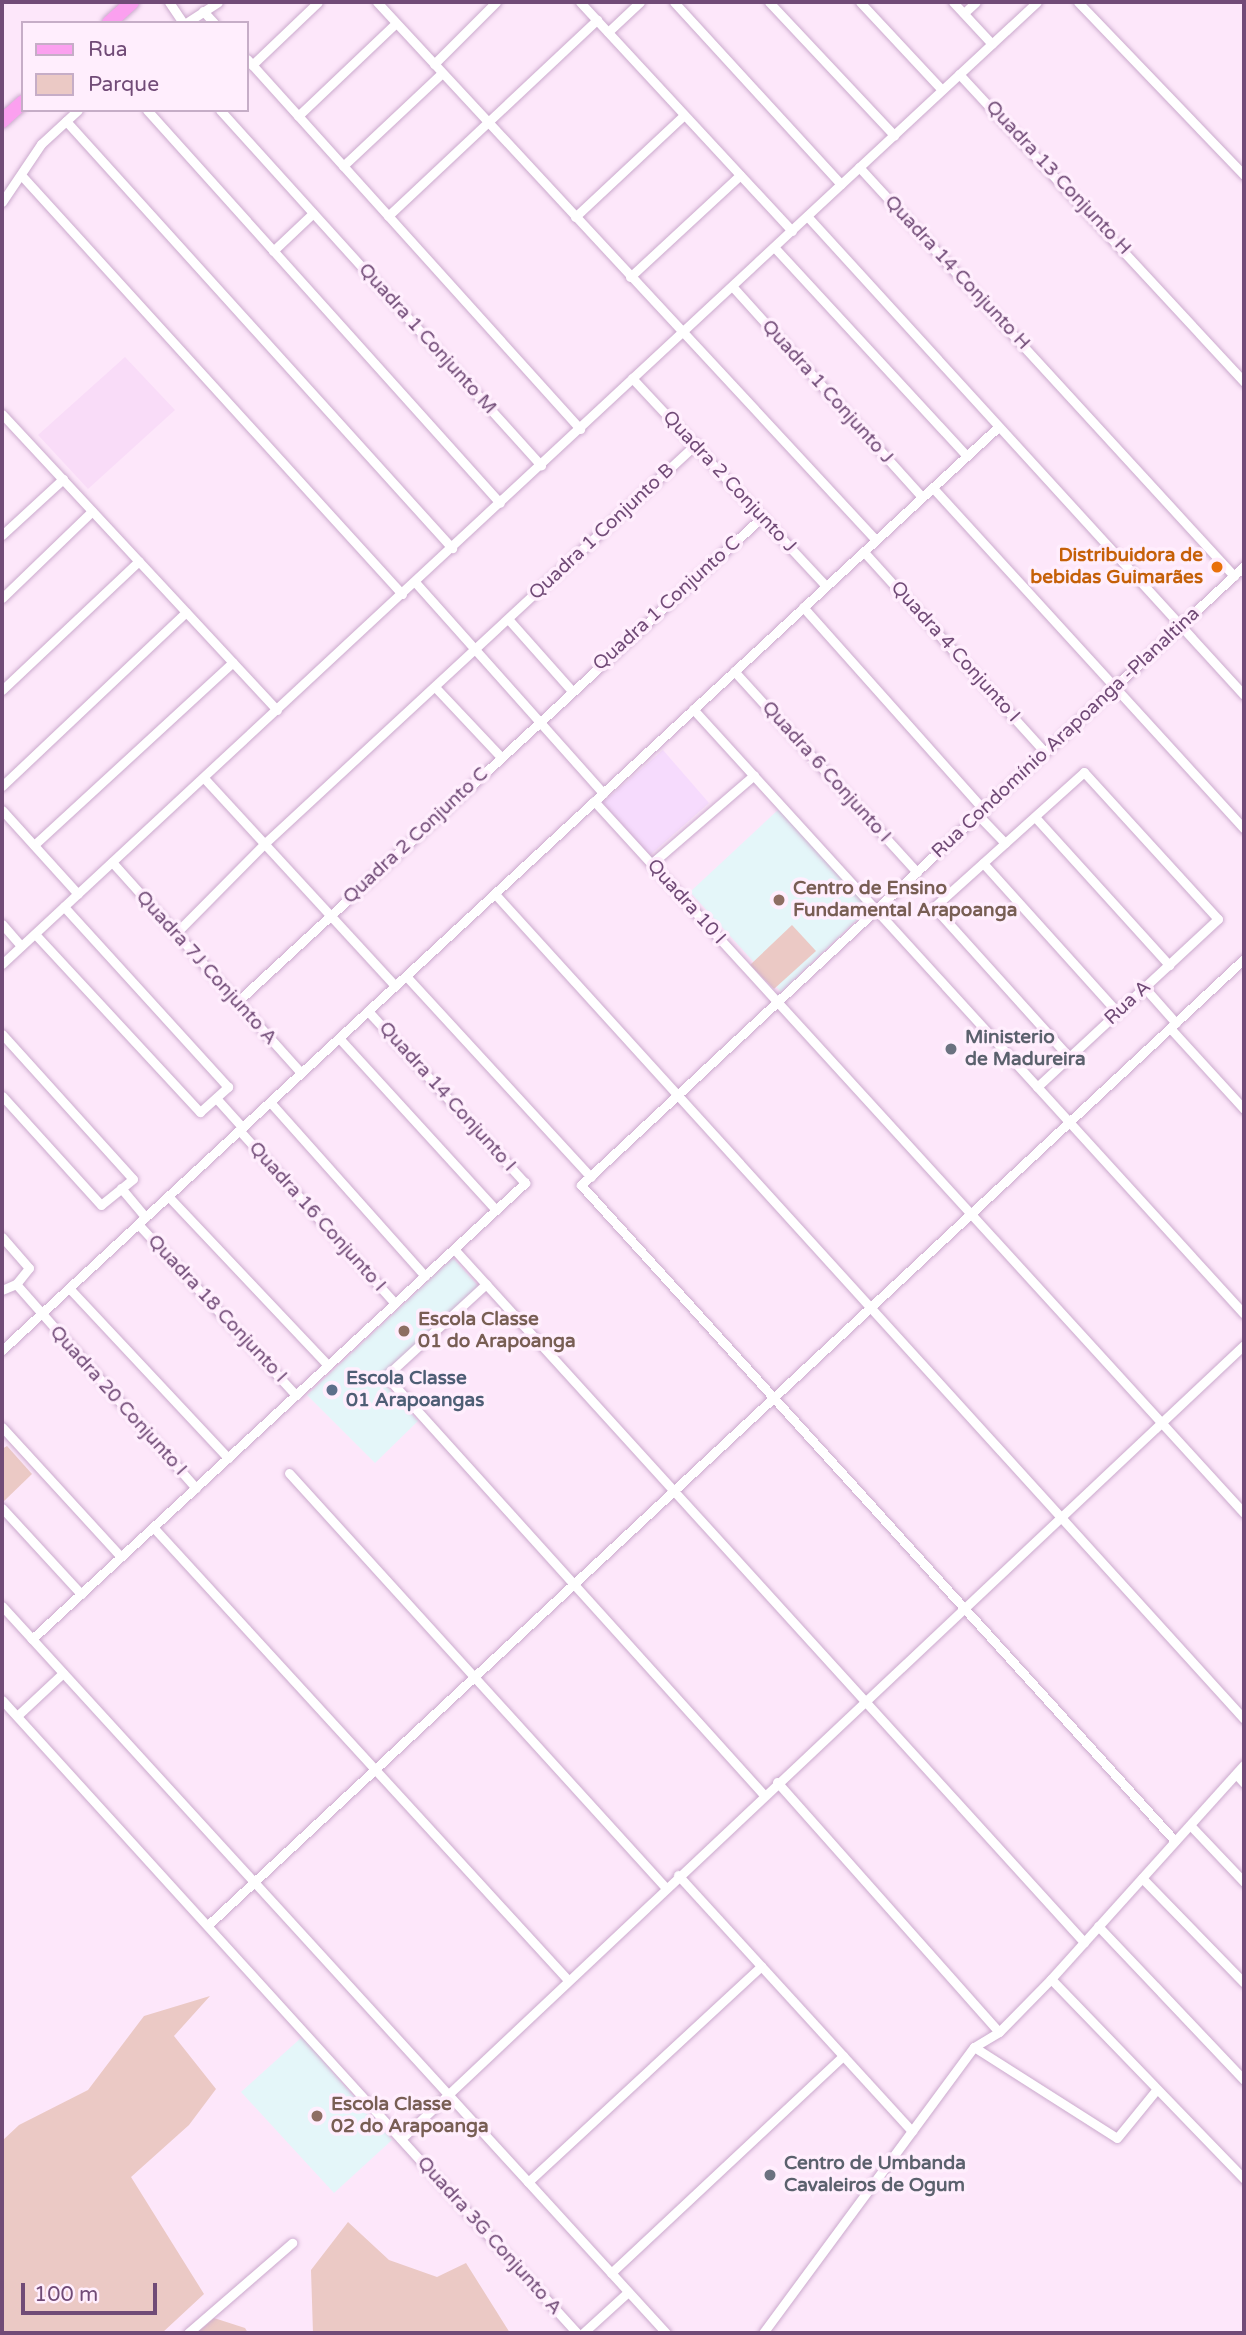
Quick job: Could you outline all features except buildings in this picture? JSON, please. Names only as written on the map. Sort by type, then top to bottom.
[{"type":"main road","points":[[111,21],[132,2]]},
{"type":"main road","points":[[2,121],[21,104]]},
{"type":"street","points":[[169,2],[183,21]]},
{"type":"street","points":[[188,21],[218,2]]},
{"type":"street","points":[[318,2],[249,62],[580,429]]},
{"type":"street","points":[[377,2],[875,539]]},
{"type":"street","points":[[434,64],[496,2]]},
{"type":"street","points":[[580,2],[792,231]]},
{"type":"street","points":[[608,32],[640,2]]},
{"type":"street","points":[[674,2],[841,184]]},
{"type":"street","points":[[769,2],[894,135]]},
{"type":"street","points":[[860,2],[942,90]]},
{"type":"street","points":[[953,2],[992,44]]},
{"type":"street","points":[[964,13],[976,2]]},
{"type":"street","points":[[2,964],[1037,2]]},
{"type":"street","points":[[1078,2],[1244,175]]},
{"type":"street","points":[[204,11],[212,21]]},
{"type":"street","points":[[388,216],[597,20]]},
{"type":"street","points":[[298,116],[396,23]]},
{"type":"street","points":[[343,166],[442,73]]},
{"type":"street","name":"Quadra 13 Conjunto H","points":[[959,74],[1157,283],[1244,382]]},
{"type":"street","points":[[2,202],[41,144],[76,112]]},
{"type":"street","points":[[149,112],[500,503]]},
{"type":"street","name":"Quadra 1 Conjunto M","points":[[222,112],[541,465]]},
{"type":"street","points":[[575,217],[684,115]]},
{"type":"street","points":[[66,121],[452,548]]},
{"type":"street","name":"Quadra 14 Conjunto H","points":[[859,167],[1234,576]]},
{"type":"street","points":[[630,277],[740,175]]},
{"type":"street","points":[[22,176],[402,594]]},
{"type":"street","points":[[273,251],[313,213]]},
{"type":"street","points":[[807,216],[1244,695]]},
{"type":"street","points":[[774,247],[966,455]]},
{"type":"street","name":"Quadra 1 Conjunto J","points":[[732,286],[922,497]]},
{"type":"street","name":"Quadra 2 Conjunto J","points":[[632,378],[826,586]]},
{"type":"street","points":[[4,419],[277,710]]},
{"type":"street","points":[[2,1350],[998,427]]},
{"type":"street","name":"Quadra 1 Conjunto B","points":[[176,933],[264,844],[696,444]]},
{"type":"street","points":[[2,536],[63,480]]},
{"type":"street","points":[[933,488],[1118,685],[1244,828]]},
{"type":"street","points":[[2,598],[93,511]]},
{"type":"street","name":"Quadra 1 Conjunto C","points":[[539,722],[762,517]]},
{"type":"street","name":"Quadra 4 Conjunto I","points":[[864,552],[1045,752]]},
{"type":"street","points":[[2,690],[139,561]]},
{"type":"street","name":"Rua Condomínio Arapoanga -Planaltina","points":[[774,1398],[582,1185],[1244,566]]},
{"type":"street","points":[[415,582],[603,793]]},
{"type":"street","points":[[803,607],[1005,843]]},
{"type":"street","points":[[2,786],[186,612]]},
{"type":"street","points":[[509,620],[572,691]]},
{"type":"street","points":[[34,845],[233,662]]},
{"type":"street","name":"Quadra 6 Conjunto I","points":[[734,671],[917,872]]},
{"type":"street","points":[[435,687],[501,757]]},
{"type":"street","points":[[694,709],[1244,1314]]},
{"type":"street","name":"Quadra 2 Conjunto C","points":[[237,1002],[539,722]]},
{"type":"street","name":"Rua A","points":[[1035,817],[1084,772],[1218,919],[1037,1087]]},
{"type":"street","points":[[651,864],[754,775]]},
{"type":"street","points":[[204,778],[395,986]]},
{"type":"street","name":"Quadra 10 I","points":[[594,802],[1244,1513]]},
{"type":"street","points":[[2,810],[78,894]]},
{"type":"street","points":[[1069,1057],[934,907],[1035,817],[1169,965]]},
{"type":"street","name":"Quadra 7J Conjunto A","points":[[112,862],[301,1073]]},
{"type":"street","points":[[983,863],[1117,1012]]},
{"type":"street","points":[[495,894],[1244,1718]]},
{"type":"street","points":[[35,934],[200,1112],[228,1087],[64,907]]},
{"type":"street","points":[[2,925],[21,946]]},
{"type":"street","points":[[208,1925],[1244,959]]},
{"type":"street","points":[[406,976],[591,1177]]},
{"type":"street","points":[[1144,987],[1244,1110]]},
{"type":"street","name":"Quadra 14 Conjunto I","points":[[339,1038],[496,1210],[525,1183],[368,1011]]},
{"type":"street","points":[[2,1034],[133,1179],[101,1205],[2,1096]]},
{"type":"street","name":"Quadra 16 Conjunto I","points":[[216,1098],[395,1303]]},
{"type":"street","points":[[270,1102],[425,1276]]},
{"type":"street","name":"Quadra 18 Conjunto I","points":[[121,1188],[142,1220],[296,1395]]},
{"type":"street","points":[[168,1196],[328,1365]]},
{"type":"street","points":[[32,1639],[496,1210]]},
{"type":"street","points":[[2,1237],[29,1268],[16,1284],[2,1290]]},
{"type":"street","points":[[454,1249],[1084,1942]]},
{"type":"street","name":"Quadra 20 Conjunto I","points":[[16,1284],[40,1315],[196,1488]]},
{"type":"street","points":[[486,1284],[386,1376],[764,1795]]},
{"type":"street","name":"Quadra 20 Conjunto I","points":[[69,1288],[228,1458]]},
{"type":"street","points":[[401,2139],[446,2092],[1244,1345]]},
{"type":"street","points":[[774,1398],[1175,1841]]},
{"type":"street","points":[[2,1427],[121,1557]]},
{"type":"street","points":[[289,1474],[665,1887]]},
{"type":"street","points":[[2,1508],[81,1594]]},
{"type":"street","points":[[153,1527],[567,1979]]},
{"type":"street","points":[[2,1606],[666,2333]]},
{"type":"street","points":[[17,1716],[63,1673]]},
{"type":"street","name":"Quadra 3G Conjunto A","points":[[2,1700],[580,2333]]},
{"type":"street","points":[[763,2333],[974,2047],[999,2032],[1051,1979],[1244,1765]]},
{"type":"street","points":[[1236,1774],[1244,1783]]},
{"type":"street","points":[[777,1782],[999,2032]]},
{"type":"street","points":[[1190,1825],[1244,1882]]},
{"type":"street","points":[[678,1875],[912,2131]]},
{"type":"street","points":[[1142,1878],[1244,1983]]},
{"type":"street","points":[[1098,1926],[1244,2080]]},
{"type":"street","points":[[528,2182],[761,1966]]},
{"type":"street","points":[[1051,1979],[1244,2179]]},
{"type":"street","points":[[974,2047],[1117,2138],[1157,2089]]},
{"type":"street","points":[[611,2273],[843,2056]]},
{"type":"street","points":[[188,2333],[292,2243]]},
{"type":"street","points":[[580,2333],[628,2292]]},
{"type":"shaded area","points":[[125,357],[175,410],[88,489],[38,435]]},
{"type":"shaded area","points":[[663,750],[709,803],[649,856],[601,804]]},
{"type":"shaded area","name":"Centro de Ensino Fundamental Arapoanga","points":[[779,809],[869,908],[781,992],[690,892]]},
{"type":"shaded area","name":"Escola Classe 01 do Arapoanga","points":[[453,1258],[479,1287],[380,1379],[418,1421],[375,1463],[307,1395]]},
{"type":"shaded area","name":"Escola Classe 02 do Arapoanga","points":[[302,2037],[392,2140],[334,2193],[241,2092]]},
{"type":"green space","points":[[792,925],[816,951],[774,989],[750,965]]},
{"type":"green space","points":[[7,1446],[32,1474],[2,1503],[2,1449]]},
{"type":"green space","points":[[210,1996],[174,2036],[216,2089],[189,2125],[131,2177],[204,2294],[162,2333],[2,2333],[2,2141],[19,2125],[88,2090],[144,2016]]},
{"type":"green space","points":[[348,2222],[389,2260],[437,2277],[466,2263],[510,2333],[313,2333],[311,2270]]},
{"type":"green space","points":[[214,2318],[245,2328],[248,2333],[197,2333]]},
{"type":"place","name":"Distribuidora de bebidas Guimarães","points":[[1217,567]]},
{"type":"place","name":"Centro de Ensino Fundamental Arapoanga","points":[[779,900]]},
{"type":"place","name":"Ministerio de Madureira","points":[[951,1049]]},
{"type":"place","name":"Escola Classe 01 do Arapoanga","points":[[404,1331]]},
{"type":"place","name":"Escola Classe 01 Arapoangas","points":[[332,1390]]},
{"type":"place","name":"Escola Classe 02 do Arapoanga","points":[[317,2116]]},
{"type":"place","name":"Centro de Umbanda Cavaleiros de Ogum","points":[[770,2175]]}]
